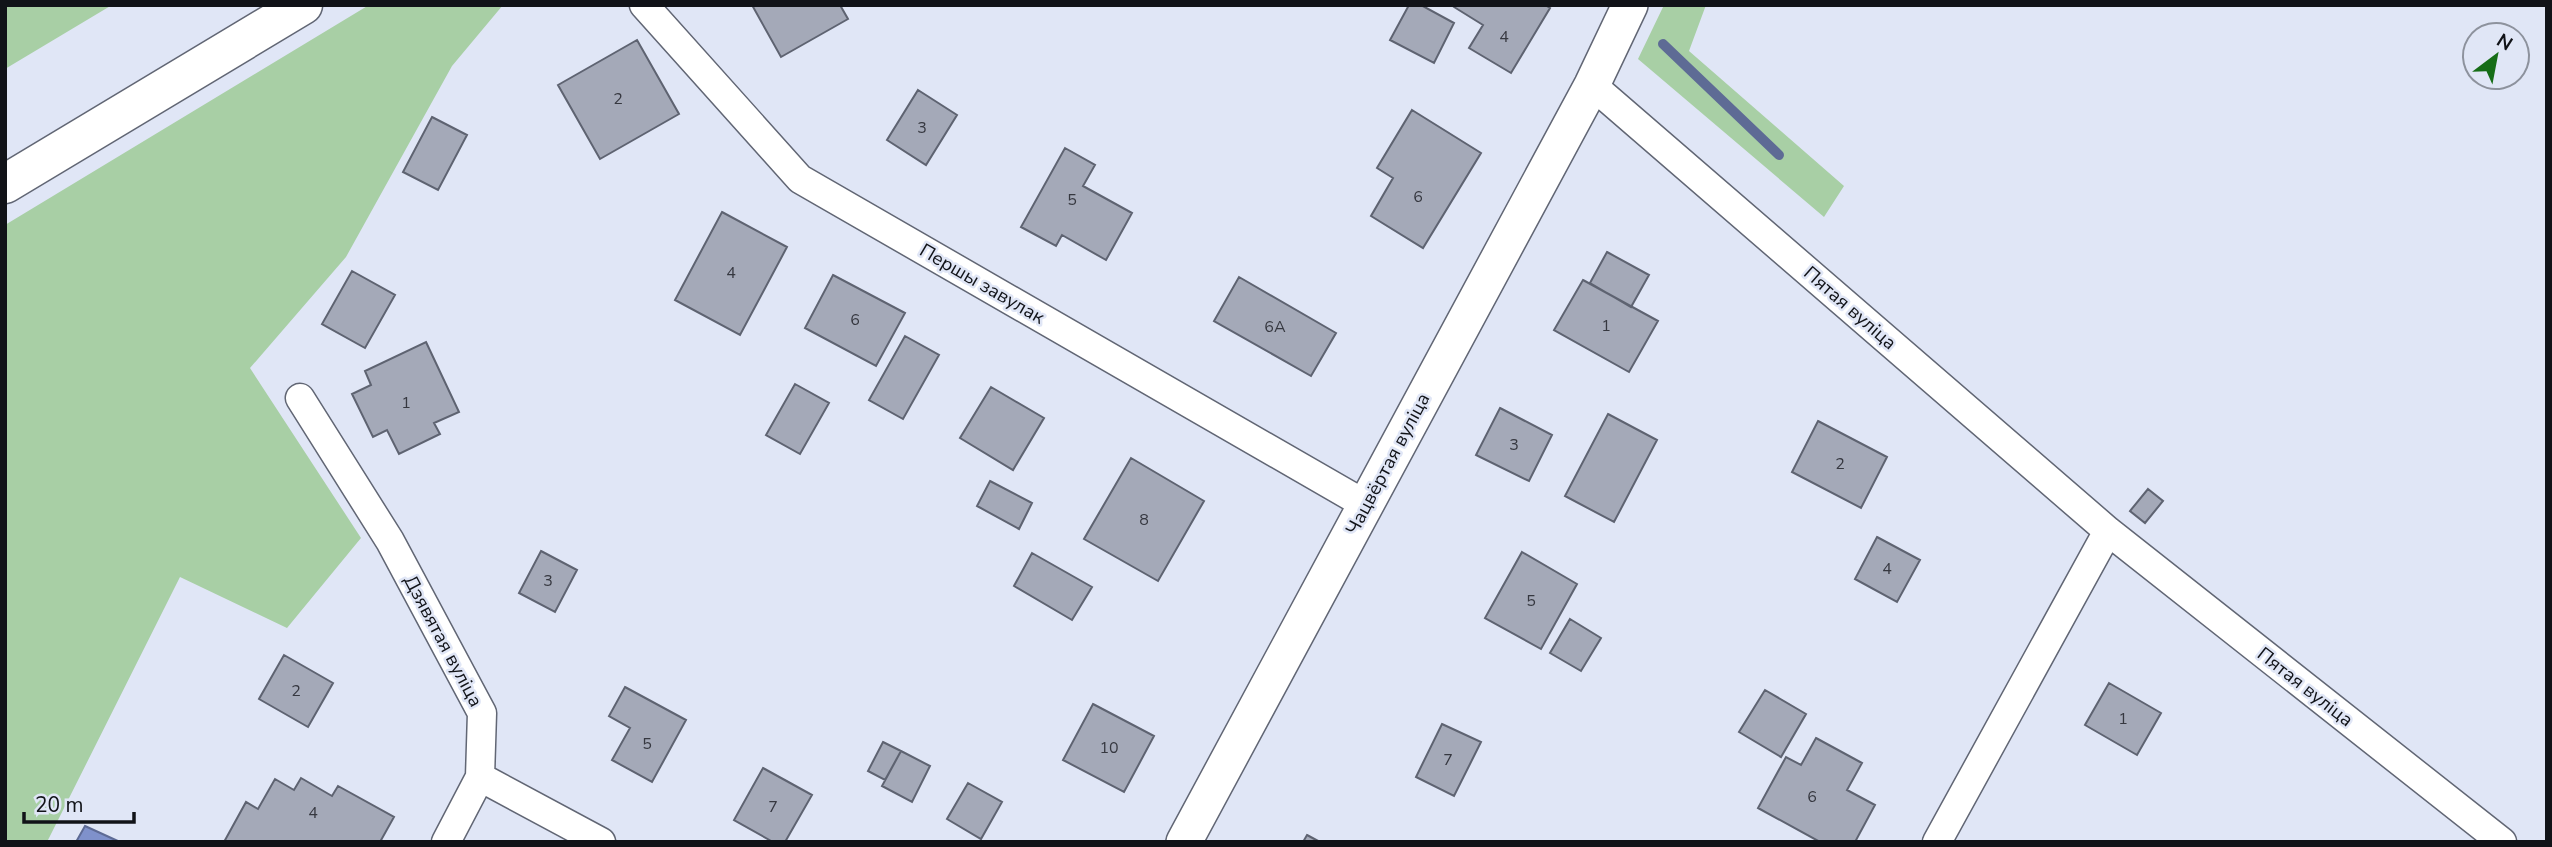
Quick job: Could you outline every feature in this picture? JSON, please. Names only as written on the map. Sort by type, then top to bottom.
[{"type":"main road","points":[[5,184],[303,5]]},
{"type":"street","name":"Першы завулак","points":[[644,5],[800,179],[1366,505]]},
{"type":"street","name":"Чацвёртая вуліца","points":[[1184,842],[1591,85],[1630,5]]},
{"type":"street","name":"Пятая вуліца","points":[[1591,85],[2108,531],[2502,842]]},
{"type":"street","name":"Дзявятая вуліца","points":[[300,398],[390,541],[482,713],[480,776]]},
{"type":"street","points":[[1937,842],[2108,531]]},
{"type":"street","points":[[446,842],[480,776],[601,842]]},
{"type":"green space","points":[[5,5],[112,5],[5,69]]},
{"type":"green space","points":[[369,5],[503,5],[452,66],[346,257],[250,368],[361,538],[287,628],[180,577],[47,842],[5,842],[5,225]]},
{"type":"green space","points":[[1664,5],[1706,5],[1689,51],[1844,186],[1824,217],[1638,59]]},
{"type":"water","points":[[85,826],[120,842],[76,842]]},
{"type":"building","points":[[752,5],[840,5],[848,19],[781,57]]},
{"type":"building","points":[[1409,5],[1421,5],[1454,23],[1434,63],[1390,40]]},
{"type":"building","points":[[1545,5],[1550,8],[1511,73],[1469,48],[1483,25],[1454,7]]},
{"type":"building","points":[[637,40],[679,114],[600,159],[558,85]]},
{"type":"building","points":[[918,90],[957,115],[926,165],[887,140]]},
{"type":"building","points":[[1412,110],[1481,153],[1423,248],[1371,216],[1393,178],[1377,168]]},
{"type":"building","points":[[432,117],[467,135],[438,190],[403,172]]},
{"type":"building","points":[[1065,148],[1095,165],[1083,186],[1132,213],[1106,260],[1062,235],[1056,246],[1021,227]]},
{"type":"building","points":[[722,212],[787,247],[740,335],[675,300]]},
{"type":"building","points":[[1607,252],[1649,275],[1631,307],[1590,283]]},
{"type":"building","points":[[352,271],[395,295],[365,348],[322,324]]},
{"type":"building","points":[[833,275],[905,313],[876,366],[805,328]]},
{"type":"building","points":[[1239,277],[1336,333],[1311,376],[1214,321]]},
{"type":"building","points":[[1583,280],[1658,321],[1629,372],[1554,330]]},
{"type":"building","points":[[905,336],[939,355],[903,419],[869,400]]},
{"type":"building","points":[[426,342],[459,412],[434,423],[440,434],[399,454],[387,430],[373,437],[352,394],[371,385],[365,371]]},
{"type":"building","points":[[795,384],[829,403],[800,454],[766,435]]},
{"type":"building","points":[[991,387],[1044,418],[1013,470],[960,438]]},
{"type":"building","points":[[1500,408],[1552,435],[1529,481],[1476,455]]},
{"type":"building","points":[[1608,414],[1657,440],[1614,522],[1565,496]]},
{"type":"building","points":[[1818,421],[1887,457],[1861,508],[1792,472]]},
{"type":"building","points":[[1131,458],[1204,501],[1158,581],[1084,539]]},
{"type":"building","points":[[990,481],[1032,503],[1019,529],[977,506]]},
{"type":"building","points":[[2148,489],[2163,501],[2145,523],[2130,511]]},
{"type":"building","points":[[1877,537],[1920,560],[1897,602],[1855,579]]},
{"type":"building","points":[[541,551],[577,570],[555,612],[519,593]]},
{"type":"building","points":[[1522,552],[1577,584],[1541,649],[1485,618]]},
{"type":"building","points":[[1032,553],[1092,587],[1072,620],[1014,586]]},
{"type":"building","points":[[1570,619],[1601,638],[1581,671],[1550,653]]},
{"type":"building","points":[[284,655],[333,683],[308,727],[259,699]]},
{"type":"building","points":[[2109,683],[2161,713],[2137,755],[2085,725]]},
{"type":"building","points":[[625,687],[686,720],[652,782],[612,760],[630,728],[609,716]]},
{"type":"building","points":[[1765,690],[1806,714],[1781,757],[1739,732]]},
{"type":"building","points":[[1093,704],[1154,736],[1124,792],[1063,760]]},
{"type":"building","points":[[1442,724],[1481,742],[1454,796],[1416,777]]},
{"type":"building","points":[[1816,738],[1862,763],[1847,790],[1875,805],[1855,842],[1820,842],[1758,808],[1786,757],[1801,765]]},
{"type":"building","points":[[883,742],[901,751],[885,780],[868,771]]},
{"type":"building","points":[[901,751],[930,766],[912,802],[882,786]]},
{"type":"building","points":[[763,768],[812,795],[785,842],[773,842],[734,820]]},
{"type":"building","points":[[301,778],[332,796],[338,786],[394,817],[380,842],[224,842],[246,802],[258,809],[275,779],[294,790]]},
{"type":"building","points":[[968,783],[1002,802],[981,839],[947,819]]},
{"type":"building","points":[[1307,835],[1320,842],[1303,842]]},
{"type":"waterway","points":[[1663,44],[1779,155]]}]
